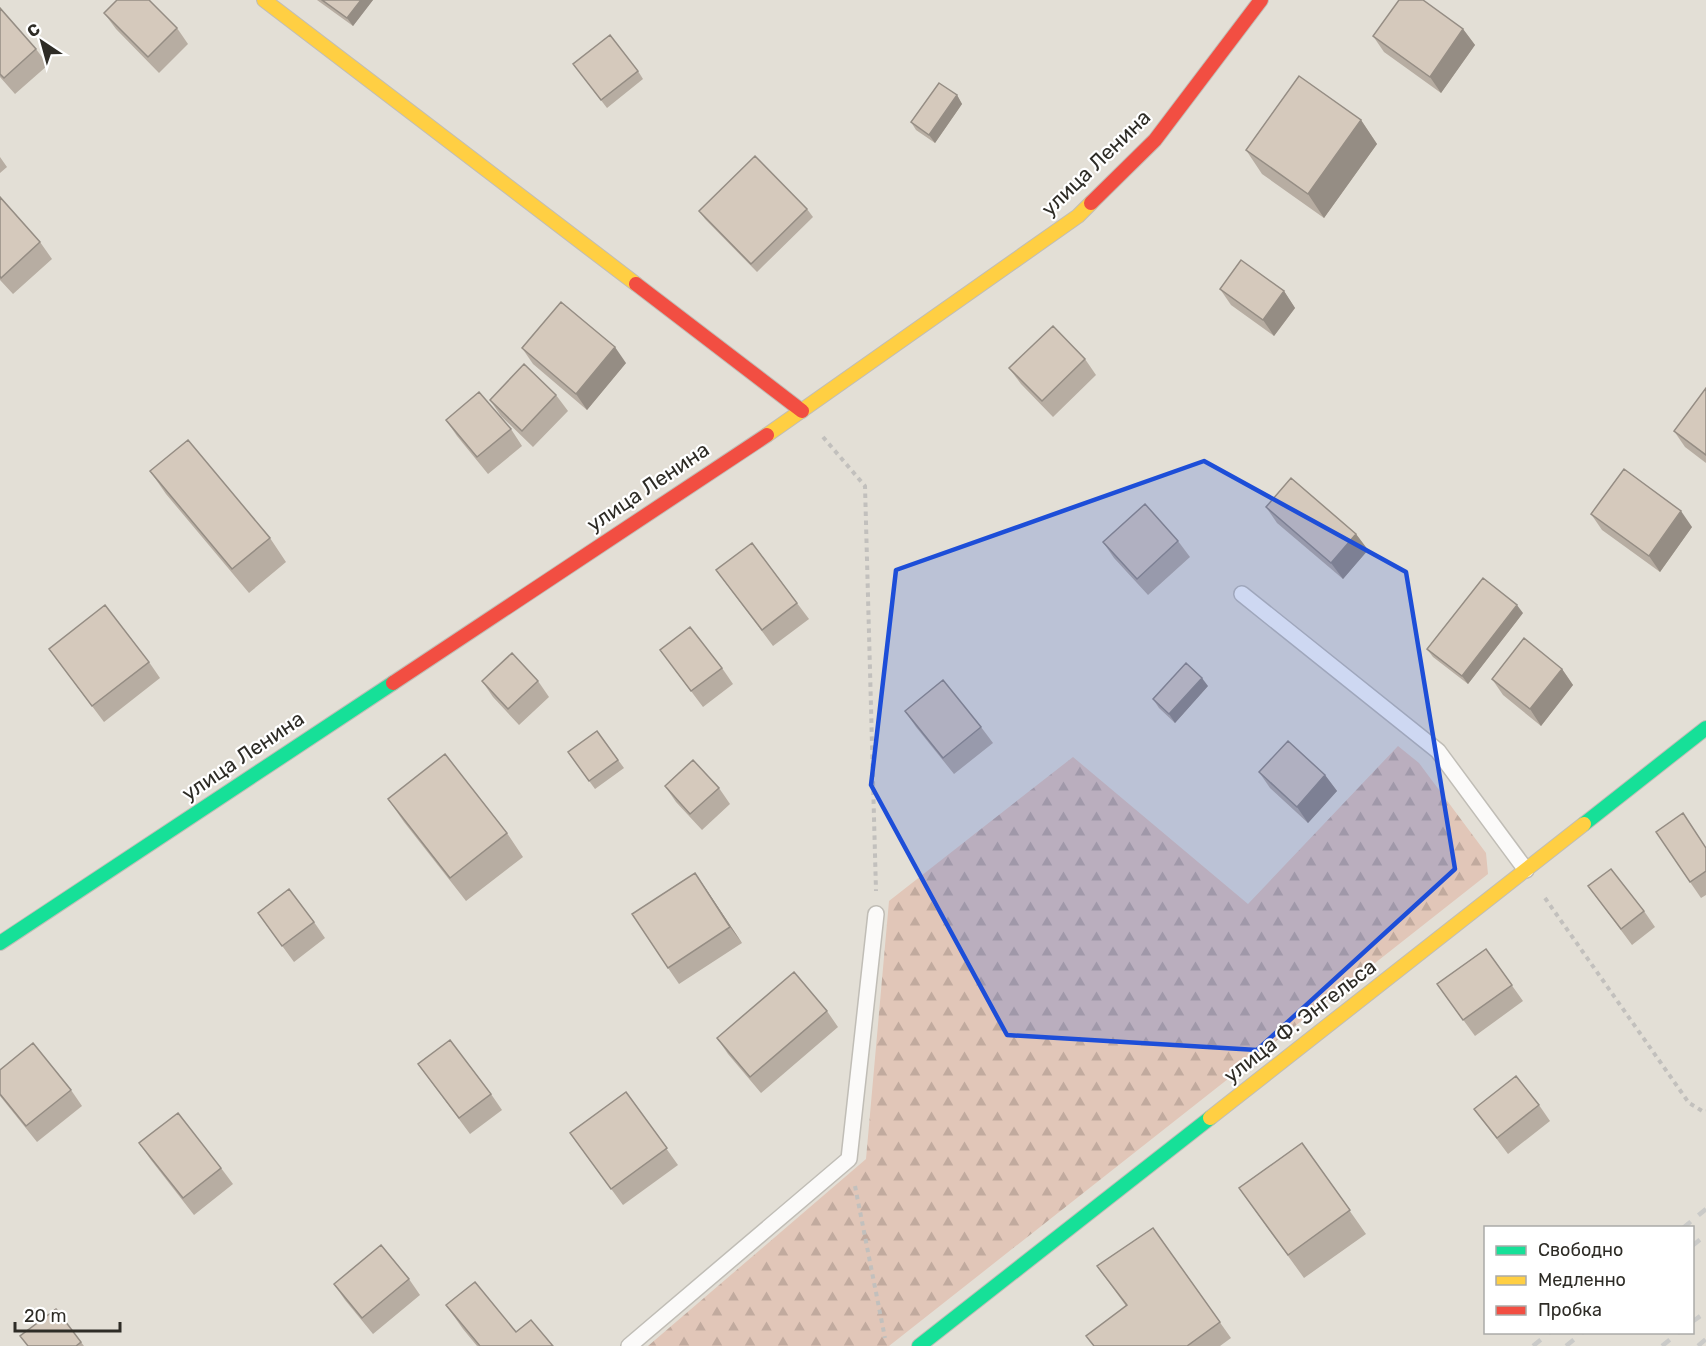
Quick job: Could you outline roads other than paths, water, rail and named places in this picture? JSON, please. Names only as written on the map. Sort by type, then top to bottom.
[{"type":"street","points":[[264,0],[802,411]]},
{"type":"street","name":"улица Ленина","points":[[0,943],[802,411],[1078,216],[1155,140],[1261,0]]},
{"type":"street","name":"улица Ф. Энгельса","points":[[919,1346],[1706,728]]},
{"type":"lane","points":[[1242,594],[1438,751],[1526,870]]},
{"type":"lane","points":[[629,1346],[849,1159],[876,914]]},
{"type":"railway","points":[[1685,1226],[1706,1209]]},
{"type":"railway","points":[[1694,1244],[1706,1235]]},
{"type":"railway","points":[[1694,1321],[1706,1312]]},
{"type":"railway","points":[[1533,1346],[1548,1334]]},
{"type":"railway","points":[[1566,1346],[1581,1334]]},
{"type":"railway","points":[[1662,1346],[1677,1334]]},
{"type":"railway","points":[[1698,1346],[1706,1339]]}]
